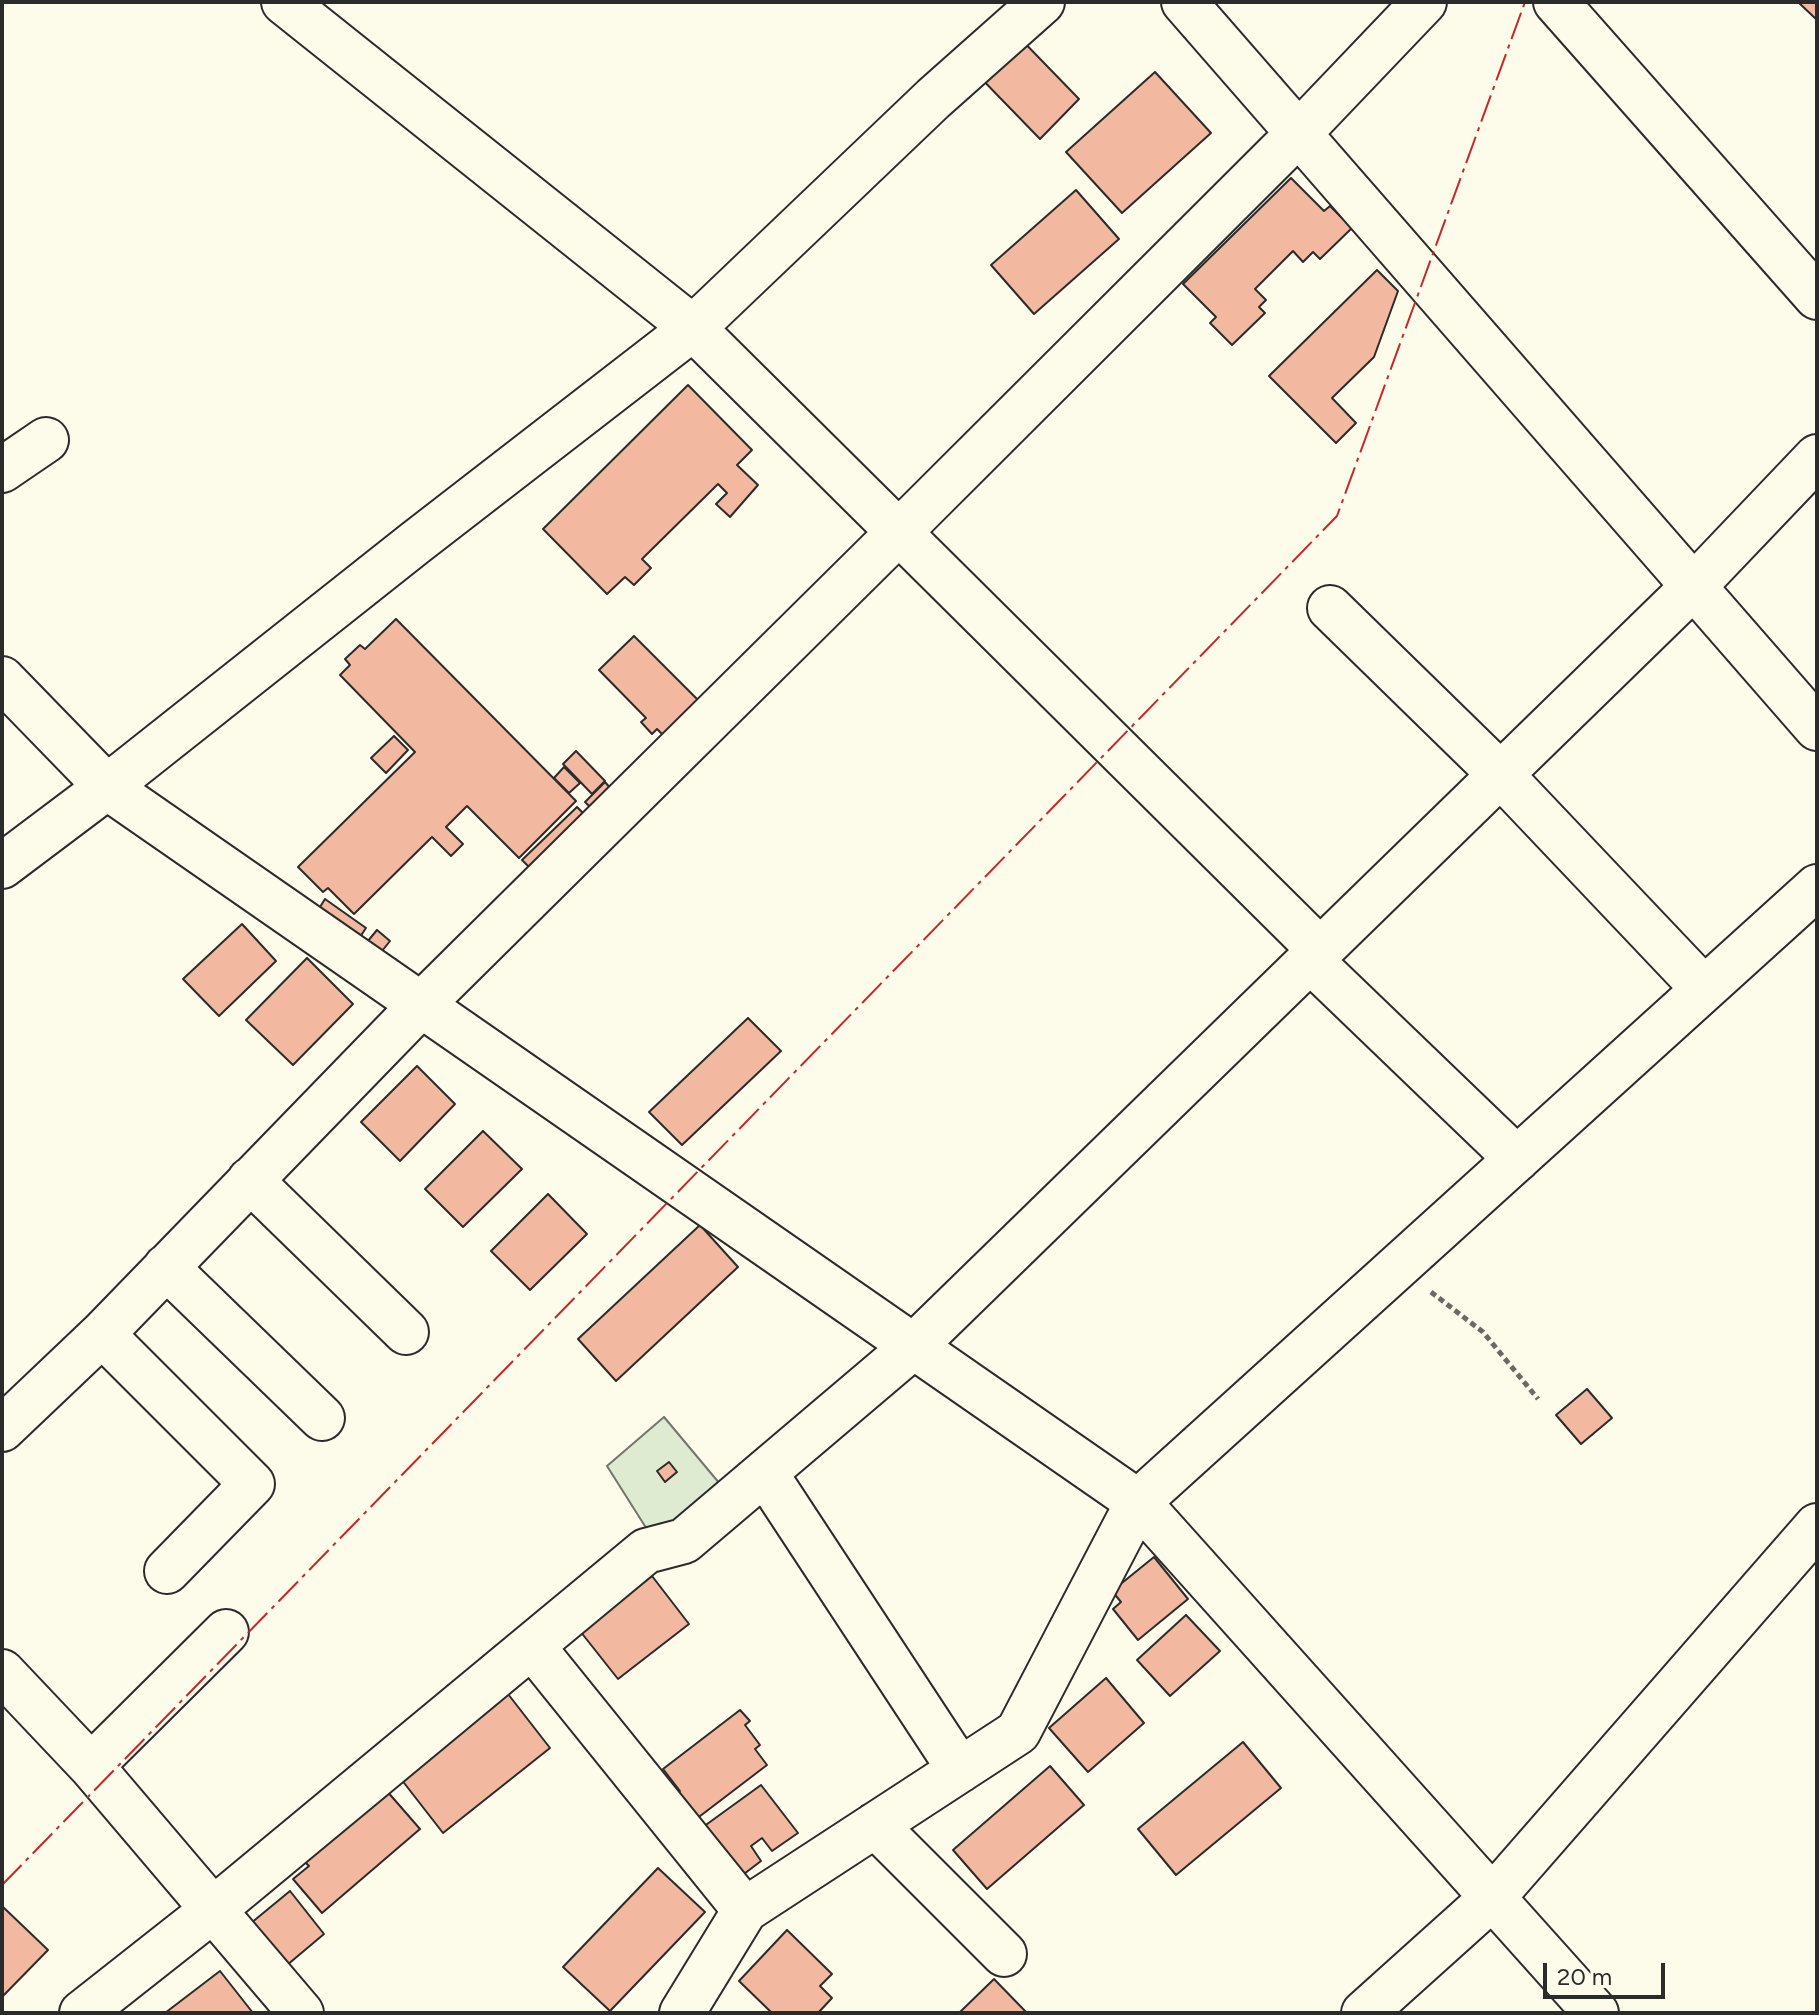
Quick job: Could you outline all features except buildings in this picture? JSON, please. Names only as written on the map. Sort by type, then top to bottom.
[{"type":"street","points":[[284,2],[693,328],[899,532],[1517,1159]]},
{"type":"street","points":[[2,866],[693,328],[934,98],[1042,2]]},
{"type":"street","points":[[1184,2],[1817,728]]},
{"type":"street","points":[[2,1429],[102,1334],[422,1004],[1299,133],[1424,2]]},
{"type":"street","points":[[1556,2],[1817,297]]},
{"type":"street","points":[[2,470],[46,440]]},
{"type":"street","points":[[82,2013],[214,1909],[646,1551],[684,1541],[915,1345],[1694,586],[1817,457]]},
{"type":"street","points":[[1330,608],[1500,774],[1704,989]]},
{"type":"street","points":[[2,679],[107,787],[1138,1502],[1596,2013]]},
{"type":"street","points":[[682,2013],[745,1910],[1018,1732],[1138,1502],[1817,887]]},
{"type":"street","points":[[250,1180],[406,1332]]},
{"type":"street","points":[[166,1267],[322,1418]]},
{"type":"street","points":[[102,1334],[252,1484],[167,1571]]},
{"type":"street","points":[[765,1473],[960,1770]]},
{"type":"street","points":[[1364,2013],[1493,1897],[1817,1526]]},
{"type":"street","points":[[91,1766],[226,1632]]},
{"type":"street","points":[[532,1646],[745,1910]]},
{"type":"street","points":[[2,1672],[91,1766],[301,2013]]},
{"type":"street","points":[[875,1825],[1004,1954]]},
{"type":"path","points":[[1399,1267],[1483,1332],[1538,1399]]},
{"type":"green space","points":[[664,1417],[725,1490],[655,1542],[607,1466]]},
{"type":"power","points":[[2,1885],[1337,516],[1525,2]]}]
